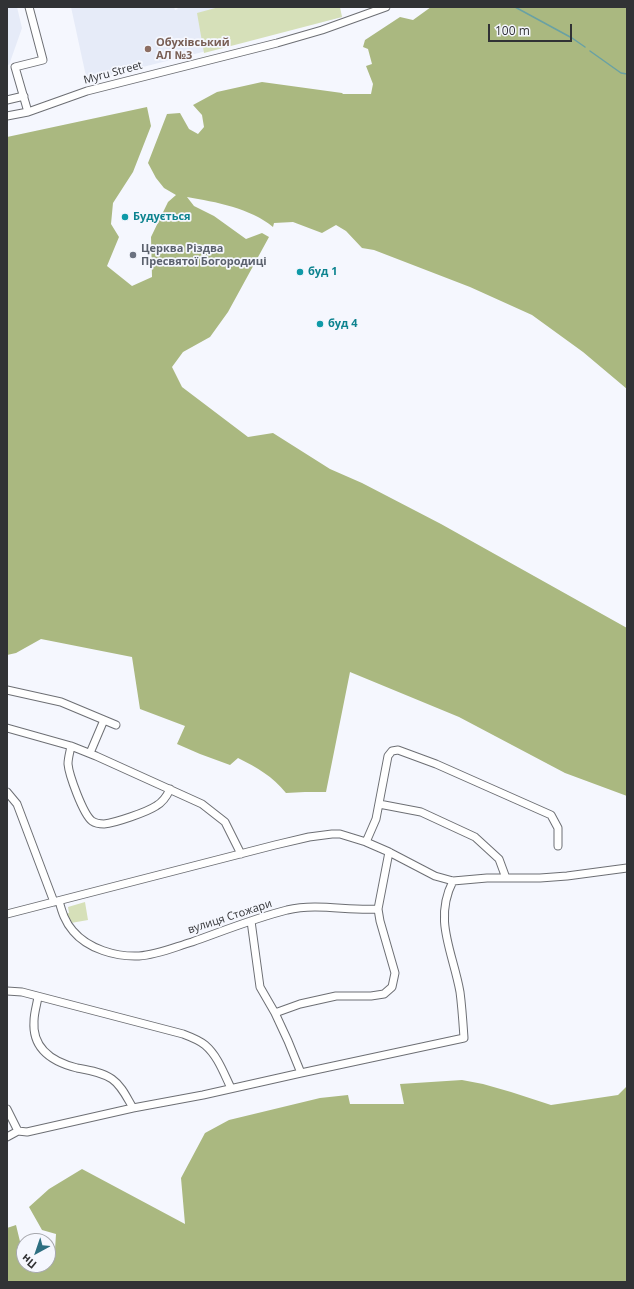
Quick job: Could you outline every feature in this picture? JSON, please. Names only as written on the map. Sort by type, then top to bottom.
[{"type":"street","points":[[28,112],[15,67],[43,60],[29,7]]},
{"type":"street","name":"Myru Street","points":[[7,116],[28,112],[87,91],[277,43],[322,30],[386,7]]},
{"type":"street","points":[[7,100],[24,96]]},
{"type":"street","points":[[7,690],[61,702],[116,725]]},
{"type":"street","points":[[90,754],[104,720]]},
{"type":"street","points":[[7,728],[71,746],[202,804],[225,822],[241,854]]},
{"type":"street","points":[[71,746],[68,763],[70,777],[85,811],[92,821],[104,824],[130,817],[156,806],[166,798],[170,789]]},
{"type":"street","points":[[366,842],[376,819],[388,756],[392,752],[398,750],[443,767],[551,815],[558,828],[558,846]]},
{"type":"street","name":"вулиця Стожари","points":[[7,792],[17,804],[66,922],[80,938],[100,949],[125,956],[140,956],[163,951],[288,910],[310,907],[367,910],[378,909]]},
{"type":"street","points":[[379,804],[421,812],[475,837],[499,859],[506,878]]},
{"type":"street","points":[[7,914],[322,834],[340,834],[366,842],[435,876],[453,881],[471,878],[540,878],[567,876],[627,868]]},
{"type":"street","points":[[275,1013],[300,1004],[336,996],[371,996],[384,994],[392,987],[395,973],[378,909],[389,852]]},
{"type":"street","points":[[7,1137],[18,1131],[27,1132],[43,1129],[133,1108],[203,1095],[301,1072],[464,1038],[460,992],[445,928],[444,909],[453,881]]},
{"type":"street","points":[[251,921],[260,987],[275,1013],[301,1072]]},
{"type":"street","points":[[7,991],[22,992],[183,1034],[197,1040],[206,1046],[215,1057],[231,1088]]},
{"type":"street","points":[[38,997],[34,1020],[34,1030],[44,1052],[58,1062],[99,1073],[111,1078],[123,1090],[133,1108]]},
{"type":"street","points":[[7,1109],[18,1131]]},
{"type":"shaded area","points":[[7,7],[17,7],[22,28],[9,65],[7,64]]},
{"type":"shaded area","name":"Обухівський АЛ №3","points":[[71,7],[174,7],[175,10],[178,9],[176,7],[339,7],[342,17],[87,81]]},
{"type":"green space","points":[[219,7],[340,7],[342,17],[204,53],[197,13]]},
{"type":"green space","points":[[431,7],[627,7],[627,389],[583,352],[532,315],[470,287],[374,250],[362,248],[346,231],[336,225],[322,233],[293,222],[274,223],[273,227],[264,220],[243,210],[187,197],[194,206],[214,216],[246,239],[262,233],[269,237],[228,312],[210,337],[183,352],[172,367],[182,387],[248,437],[273,433],[330,469],[362,483],[441,524],[627,628],[627,796],[565,773],[459,717],[350,672],[326,792],[286,793],[264,773],[238,758],[230,765],[177,744],[185,726],[140,709],[132,657],[41,639],[16,653],[7,655],[7,137],[147,107],[151,126],[133,172],[113,203],[111,224],[119,237],[107,266],[132,286],[152,277],[151,237],[168,202],[176,195],[164,188],[156,178],[148,163],[167,114],[180,113],[189,129],[198,134],[204,127],[202,115],[193,105],[217,92],[262,82],[343,94],[371,94],[373,84],[366,66],[372,64],[368,49],[363,47],[365,40],[400,17],[413,20]]},
{"type":"green space","points":[[85,902],[88,920],[71,923],[65,914],[69,913],[68,907]]},
{"type":"green space","points":[[462,1080],[483,1084],[551,1105],[618,1095],[627,1086],[627,1282],[7,1282],[7,1228],[16,1225],[18,1233],[16,1233],[16,1273],[56,1273],[56,1233],[42,1230],[29,1207],[49,1189],[82,1169],[185,1224],[181,1178],[205,1133],[229,1120],[320,1098],[348,1095],[350,1104],[404,1104],[400,1084]]},
{"type":"waterway","points":[[515,7],[572,38],[585,47]]},
{"type":"waterway","points":[[590,51],[621,73],[627,74]]},
{"type":"place","name":"Обухівський АЛ №3","points":[[148,49]]},
{"type":"place","name":"Будується","points":[[125,217]]},
{"type":"place","name":"Церква Різдва Пресвятої Богородиці","points":[[133,255]]},
{"type":"place","name":"буд 1","points":[[300,272]]},
{"type":"place","name":"буд 4","points":[[320,324]]}]
